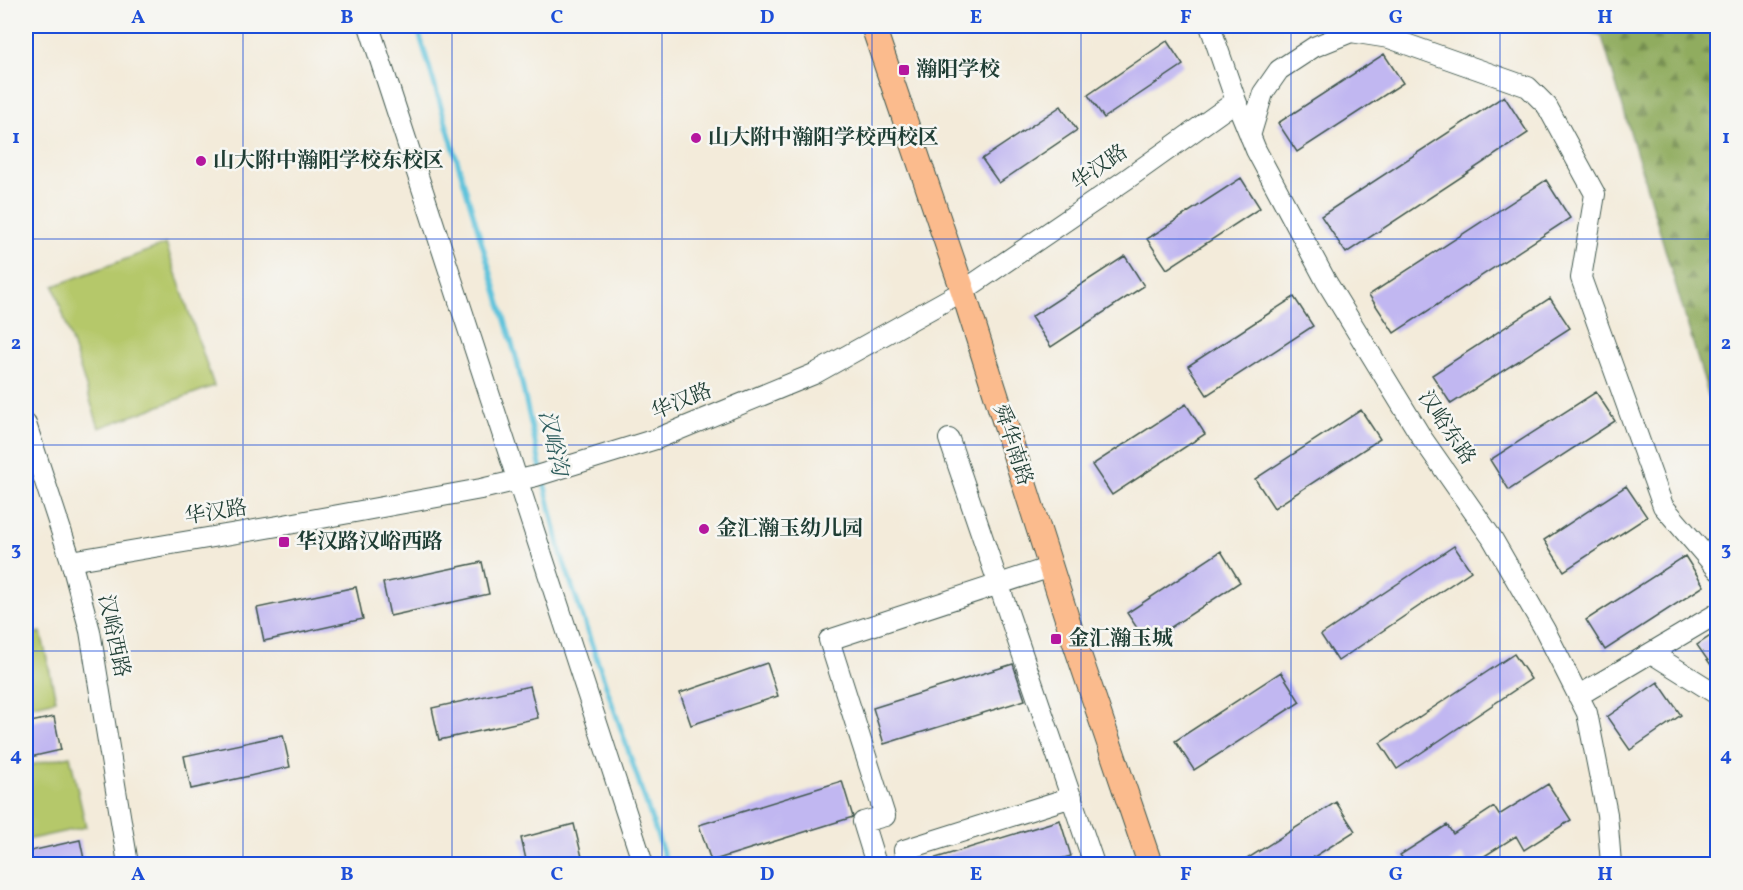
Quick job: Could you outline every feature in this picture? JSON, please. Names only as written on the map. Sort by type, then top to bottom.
[{"type":"main road","name":"舜华南路","points":[[873,26],[963,291],[1051,567],[1150,864]]},
{"type":"street","points":[[369,26],[534,476],[643,864]]},
{"type":"street","name":"汉峪东路","points":[[1210,26],[1256,150],[1326,281],[1422,438],[1492,537],[1545,630],[1587,712],[1607,814],[1611,864]]},
{"type":"street","points":[[1251,136],[1263,93],[1279,70],[1314,47],[1351,32],[1389,39],[1528,87],[1547,106],[1595,194],[1581,278],[1663,506],[1718,570]]},
{"type":"street","name":"华汉路","points":[[71,561],[278,526],[534,476],[656,439],[814,374],[963,291],[1236,101]]},
{"type":"street","name":"汉峪西路","points":[[26,424],[71,561],[90,631],[128,864]]},
{"type":"street","points":[[949,439],[1094,864]]},
{"type":"street","points":[[876,864],[864,822],[885,816],[828,640],[1051,567]]},
{"type":"street","points":[[1578,696],[1718,613]]},
{"type":"street","points":[[1651,652],[1718,695]]},
{"type":"street","points":[[908,864],[904,850],[1072,797]]},
{"type":"green space","points":[[1578,26],[1717,26],[1717,424],[1602,37]]},
{"type":"green space","points":[[166,244],[214,386],[99,428],[54,286]]},
{"type":"green space","points":[[41,632],[56,700],[26,707],[26,636]]},
{"type":"green space","points":[[70,756],[86,827],[26,840],[26,766]]},
{"type":"building","points":[[1167,41],[1183,65],[1104,118],[1088,95]]},
{"type":"building","points":[[1384,54],[1403,83],[1297,152],[1278,123]]},
{"type":"building","points":[[1504,96],[1528,133],[1346,253],[1321,216]]},
{"type":"building","points":[[1061,106],[1077,130],[999,183],[982,159]]},
{"type":"building","points":[[1241,178],[1260,208],[1167,269],[1147,239]]},
{"type":"building","points":[[1546,180],[1570,218],[1394,333],[1369,295]]},
{"type":"building","points":[[1125,256],[1144,286],[1051,347],[1031,317]]},
{"type":"building","points":[[1294,297],[1313,326],[1207,395],[1188,366]]},
{"type":"building","points":[[1550,298],[1570,328],[1451,404],[1432,375]]},
{"type":"building","points":[[1596,392],[1615,421],[1509,490],[1490,460]]},
{"type":"building","points":[[1186,404],[1205,434],[1112,495],[1092,465]]},
{"type":"building","points":[[1361,410],[1380,439],[1274,508],[1255,479]]},
{"type":"building","points":[[1626,486],[1647,517],[1564,571],[1544,540]]},
{"type":"building","points":[[1454,546],[1471,571],[1338,661],[1321,635]]},
{"type":"building","points":[[1221,551],[1240,582],[1147,643],[1127,613]]},
{"type":"building","points":[[1685,556],[1704,586],[1605,650],[1586,620]]},
{"type":"building","points":[[482,562],[489,594],[390,616],[383,583]]},
{"type":"building","points":[[356,587],[363,619],[264,641],[257,608]]},
{"type":"building","points":[[1718,631],[1718,675],[1697,645]]},
{"type":"building","points":[[1514,654],[1531,679],[1397,769],[1380,743]]},
{"type":"building","points":[[767,663],[778,696],[691,725],[680,693]]},
{"type":"building","points":[[1013,664],[1025,700],[884,744],[873,708]]},
{"type":"building","points":[[1281,672],[1300,702],[1194,770],[1175,741]]},
{"type":"building","points":[[1658,682],[1681,715],[1630,750],[1607,717]]},
{"type":"building","points":[[530,686],[538,718],[439,740],[432,708]]},
{"type":"building","points":[[54,717],[61,750],[26,758],[26,723]]},
{"type":"building","points":[[283,735],[290,767],[191,789],[184,756]]},
{"type":"building","points":[[842,781],[853,817],[711,861],[699,825]]},
{"type":"building","points":[[1548,784],[1571,820],[1524,850],[1516,836],[1472,864],[1468,864],[1462,855],[1448,864],[1407,864],[1400,855],[1447,825],[1453,834],[1494,807],[1499,815]]},
{"type":"building","points":[[1336,802],[1355,831],[1303,864],[1239,864]]},
{"type":"building","points":[[1060,820],[1071,856],[1043,864],[927,864],[926,861]]},
{"type":"building","points":[[574,824],[582,857],[549,864],[527,864],[521,838]]},
{"type":"building","points":[[80,840],[85,864],[26,864],[26,852]]},
{"type":"waterway","name":"汉峪沟","points":[[417,26],[516,357],[541,469]]},
{"type":"waterway","name":"汉峪沟","points":[[543,478],[561,554],[667,864]]},
{"type":"place","name":"瀚阳学校","points":[[904,70]]},
{"type":"place","name":"山大附中瀚阳学校西校区","points":[[696,138]]},
{"type":"place","name":"山大附中瀚阳学校东校区","points":[[201,161]]},
{"type":"place","name":"金汇瀚玉幼儿园","points":[[704,529]]},
{"type":"place","name":"华汉路汉峪西路","points":[[284,542]]},
{"type":"place","name":"金汇瀚玉城","points":[[1056,639]]}]
